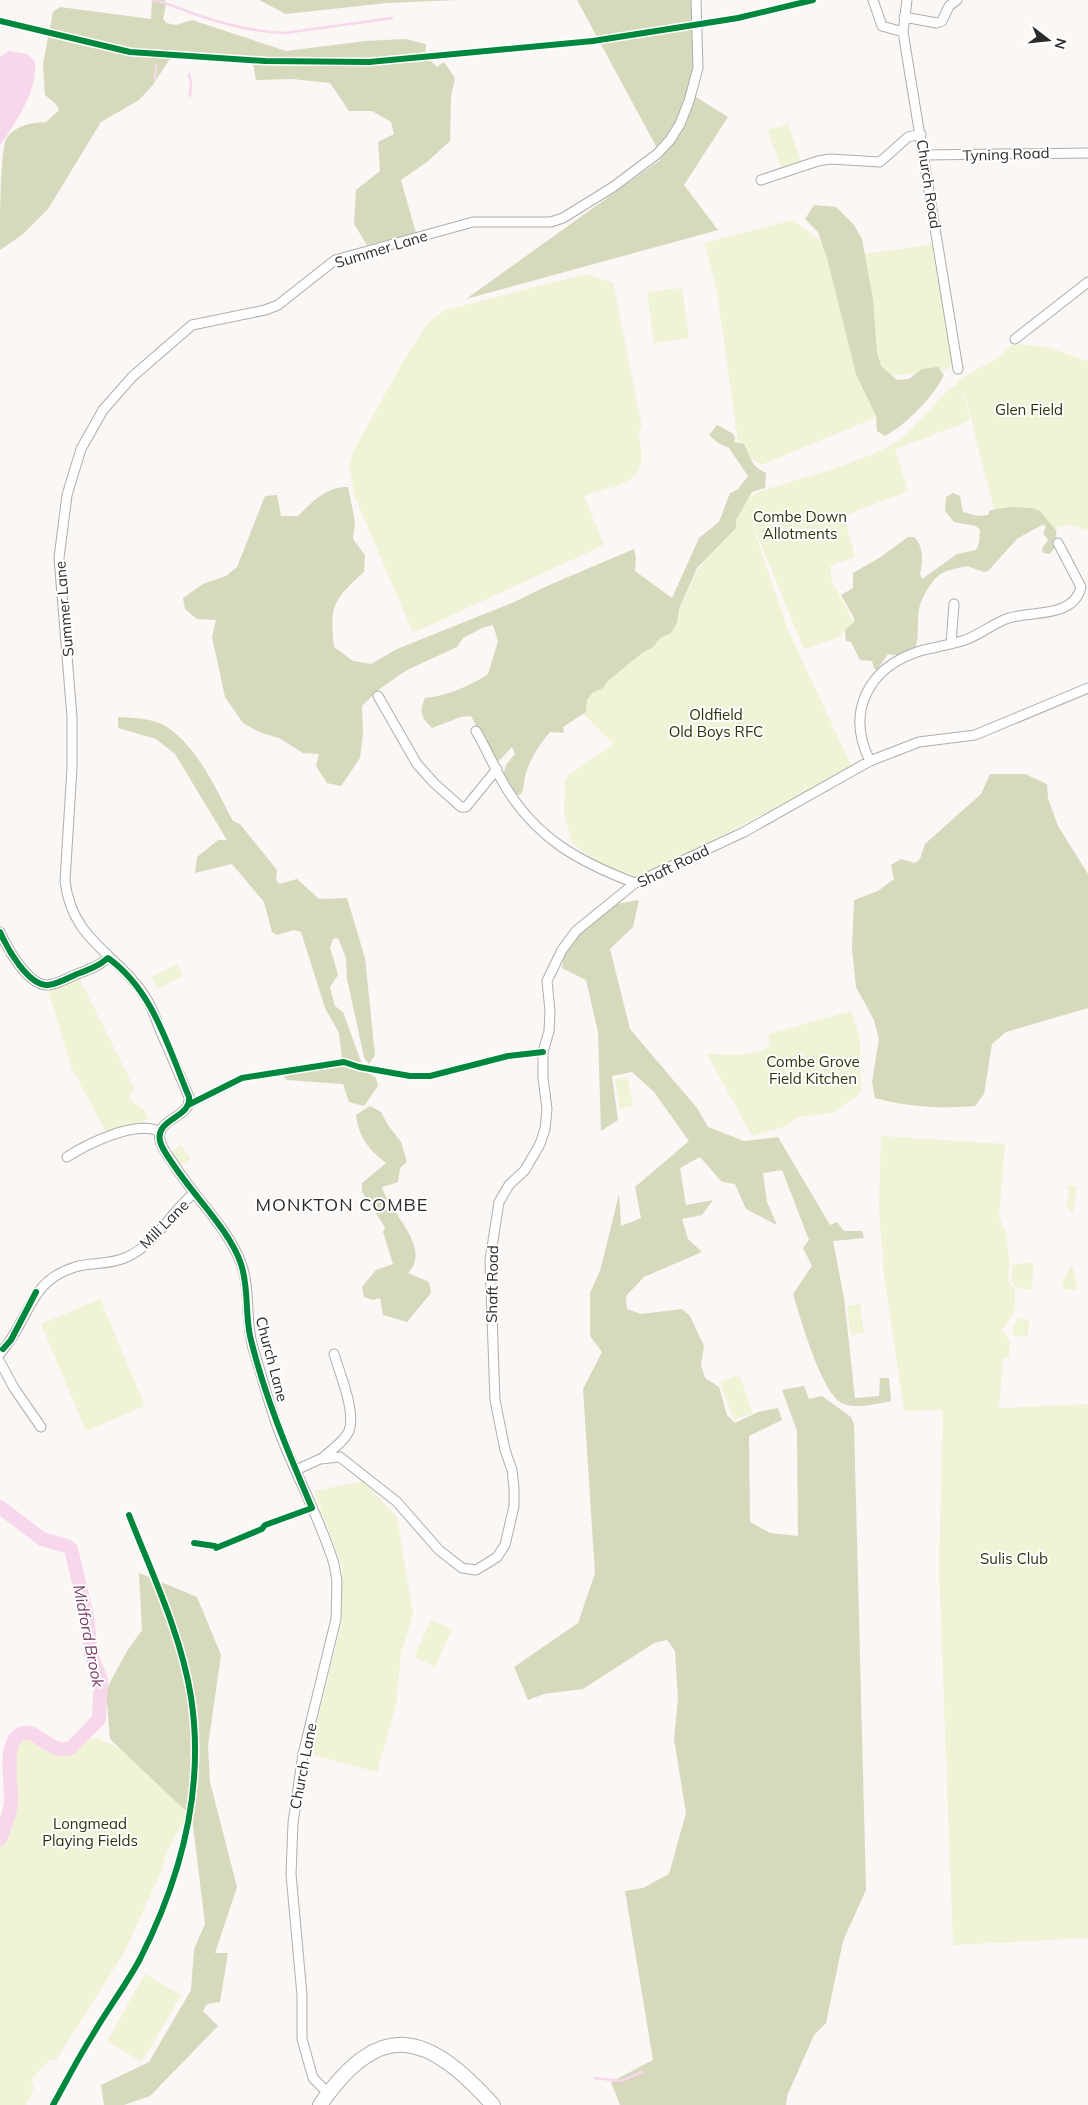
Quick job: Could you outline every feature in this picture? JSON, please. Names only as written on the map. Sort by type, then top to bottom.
[{"type":"street","name":"Summer Lane","points":[[160,1132],[167,1122],[188,1105],[189,1097],[147,999],[124,970],[108,958],[78,922],[71,908],[66,888],[72,768],[72,717],[59,558],[67,495],[81,448],[103,410],[132,377],[192,324],[278,306],[335,260],[473,222],[551,222],[563,218],[613,188],[657,154],[670,140],[680,124],[690,101],[698,68],[696,0]]},
{"type":"street","points":[[873,0],[882,26],[903,32]]},
{"type":"street","name":"Church Road","points":[[907,0],[903,32],[925,155],[958,369]]},
{"type":"street","points":[[904,17],[937,23],[942,22],[949,6],[957,0]]},
{"type":"street","points":[[761,180],[818,160],[880,162],[906,139],[921,134]]},
{"type":"street","name":"Tyning Road","points":[[925,155],[1088,152]]},
{"type":"street","points":[[1015,339],[1088,282]]},
{"type":"street","points":[[870,761],[863,745],[861,713],[868,688],[876,676],[898,661],[921,651],[969,638],[1010,618],[1059,609],[1076,597],[1080,587],[1079,582],[1058,543]]},
{"type":"street","points":[[951,644],[954,604]]},
{"type":"street","name":"Shaft Road","points":[[296,1470],[320,1459],[334,1456],[346,1461],[397,1502],[438,1550],[462,1568],[476,1570],[496,1557],[504,1545],[514,1506],[514,1488],[512,1470],[504,1450],[495,1400],[490,1260],[496,1211],[503,1194],[525,1170],[540,1144],[546,1109],[543,1078],[544,1052],[549,1031],[550,1010],[547,981],[550,971],[576,931],[635,883],[744,832],[870,761],[919,742],[975,735],[1088,688]]},
{"type":"street","points":[[378,696],[417,764],[434,783],[461,807],[466,807],[498,768]]},
{"type":"street","points":[[476,731],[516,803],[532,822],[559,847],[599,870],[635,883]]},
{"type":"street","points":[[0,932],[11,953],[22,968],[34,980],[42,984],[50,985],[63,980],[100,964],[108,958]]},
{"type":"street","points":[[67,1157],[85,1145],[120,1133],[147,1128],[160,1132]]},
{"type":"street","name":"Church Lane","points":[[160,1132],[163,1147],[194,1194],[219,1226],[241,1263],[253,1348],[279,1431],[330,1549],[337,1582],[333,1636],[303,1754],[296,1794],[291,1874],[301,1986],[302,2039],[306,2061],[313,2078],[328,2093]]},
{"type":"street","name":"Mill Lane","points":[[0,1354],[11,1340],[36,1292],[44,1284],[55,1275],[76,1267],[128,1257],[160,1232],[182,1203],[194,1194]]},
{"type":"street","points":[[320,1459],[348,1432],[350,1421],[350,1409],[334,1354]]},
{"type":"street","points":[[0,1362],[14,1388],[41,1427]]},
{"type":"street","points":[[320,2105],[328,2093],[364,2056],[378,2048],[396,2045],[426,2049],[454,2066],[493,2105]]},
{"type":"green space","points":[[152,0],[165,0],[166,6],[163,18],[166,23],[176,25],[192,20],[286,51],[366,41],[405,39],[426,44],[425,56],[437,67],[444,62],[455,78],[451,96],[450,141],[427,162],[401,180],[416,233],[367,245],[354,224],[356,190],[380,171],[378,142],[394,134],[391,122],[372,111],[349,111],[330,83],[292,79],[256,80],[252,59],[174,53],[152,86],[139,100],[101,122],[48,209],[22,235],[0,250],[1,175],[6,139],[19,128],[34,123],[46,122],[59,110],[56,104],[45,95],[43,64],[53,12],[60,7],[151,19]]},
{"type":"green space","points":[[259,0],[458,0],[387,3],[286,14]]},
{"type":"green space","points":[[577,0],[693,0],[694,69],[688,92],[728,117],[684,185],[718,230],[466,299],[660,160],[657,148]]},
{"type":"green space","points":[[788,124],[801,161],[781,168],[768,130]]},
{"type":"green space","points":[[814,205],[836,207],[854,225],[862,239],[873,299],[877,353],[881,366],[897,380],[909,379],[922,369],[938,367],[944,375],[919,409],[885,436],[877,431],[876,416],[856,374],[827,258],[818,232],[805,219]]},
{"type":"green space","points":[[793,220],[842,257],[936,244],[953,362],[948,369],[866,379],[875,418],[761,465],[739,449],[717,291],[704,243]]},
{"type":"green space","points":[[586,274],[613,283],[642,428],[639,430],[641,465],[632,478],[617,486],[584,496],[604,545],[413,633],[355,497],[349,466],[354,450],[404,360],[427,324],[445,310]]},
{"type":"green space","points":[[682,288],[689,338],[654,343],[647,292]]},
{"type":"green space","name":"Oldfield Old Boys RFC","points":[[1013,344],[1047,347],[1088,361],[1088,530],[1067,525],[1048,530],[1032,515],[995,513],[962,388],[970,421],[895,449],[908,491],[844,516],[855,557],[830,566],[832,581],[854,623],[839,637],[804,649],[749,515],[788,630],[852,767],[712,841],[637,877],[599,863],[572,843],[564,813],[565,782],[568,775],[614,744],[573,704],[672,626],[695,575],[744,500],[759,492],[871,455],[904,437],[951,387],[956,386],[958,380],[996,359]]},
{"type":"green space","points":[[717,425],[732,433],[735,437],[734,442],[744,444],[754,464],[766,473],[765,488],[752,492],[736,520],[736,528],[697,568],[679,609],[677,623],[671,633],[660,638],[653,647],[642,653],[608,681],[603,688],[592,693],[587,700],[586,712],[563,727],[564,733],[550,732],[538,747],[532,759],[520,795],[515,794],[503,775],[506,765],[515,754],[512,747],[499,761],[492,756],[471,716],[461,717],[432,728],[425,721],[422,714],[425,698],[458,690],[488,674],[498,641],[493,625],[482,628],[463,638],[457,647],[407,670],[378,690],[362,706],[363,732],[360,758],[341,786],[327,783],[316,766],[319,754],[303,753],[279,738],[259,732],[243,723],[225,697],[212,637],[216,620],[197,619],[185,609],[183,598],[203,584],[226,576],[237,567],[265,496],[277,495],[281,516],[298,516],[314,500],[340,487],[348,487],[355,522],[353,539],[365,555],[364,572],[346,589],[333,612],[334,647],[353,661],[371,664],[397,649],[512,603],[634,549],[636,558],[635,571],[672,598],[699,538],[719,522],[730,493],[737,490],[748,476],[729,448],[718,443],[709,435]]},
{"type":"green space","points":[[953,493],[960,496],[963,512],[978,516],[988,515],[990,510],[1011,507],[1032,508],[1040,511],[1056,530],[1057,545],[1050,554],[1043,553],[1042,548],[1048,540],[1043,533],[1046,527],[1044,524],[1018,538],[988,571],[984,572],[967,566],[941,574],[929,587],[920,605],[918,636],[914,649],[909,653],[900,655],[888,654],[877,670],[874,668],[872,661],[860,660],[851,642],[846,641],[845,630],[854,622],[854,618],[841,595],[853,588],[853,573],[879,558],[908,537],[914,537],[920,545],[922,559],[920,574],[922,579],[957,554],[976,550],[979,543],[980,530],[976,526],[954,522],[945,511],[946,497]]},
{"type":"green space","points":[[118,717],[143,719],[162,724],[188,746],[213,783],[233,821],[240,824],[277,870],[276,879],[279,884],[297,879],[319,899],[347,898],[365,958],[375,1055],[369,1064],[364,1057],[347,979],[346,958],[338,938],[333,939],[330,947],[338,975],[330,987],[335,1006],[343,1012],[364,1070],[376,1078],[378,1086],[364,1106],[349,1102],[343,1084],[287,1080],[276,1069],[342,1059],[339,1033],[325,1008],[301,932],[294,930],[277,935],[272,932],[264,902],[232,864],[195,873],[197,857],[218,840],[227,840],[175,754],[156,739],[118,728]]},
{"type":"green space","points":[[990,774],[1025,774],[1047,784],[1048,798],[1058,826],[1088,874],[1088,1008],[1006,1032],[992,1044],[984,1094],[975,1106],[925,1106],[875,1098],[872,1082],[879,1039],[874,1020],[856,987],[852,949],[854,900],[878,891],[894,879],[891,865],[901,859],[915,863],[920,859],[925,844],[981,794]]},
{"type":"green space","points":[[639,900],[633,927],[610,949],[630,1029],[697,1108],[708,1127],[744,1141],[778,1137],[830,1225],[837,1222],[844,1231],[862,1231],[864,1238],[833,1241],[844,1298],[855,1398],[879,1396],[880,1378],[889,1378],[891,1401],[868,1406],[856,1406],[844,1404],[836,1398],[820,1372],[806,1337],[793,1294],[812,1266],[803,1248],[809,1240],[782,1170],[763,1173],[767,1202],[777,1225],[746,1209],[735,1184],[722,1182],[700,1157],[680,1168],[686,1205],[713,1200],[702,1215],[682,1219],[688,1239],[702,1252],[644,1277],[626,1296],[627,1309],[641,1314],[682,1309],[690,1316],[704,1346],[701,1365],[705,1378],[719,1387],[727,1415],[735,1423],[758,1412],[778,1408],[782,1420],[749,1436],[750,1522],[770,1533],[798,1536],[797,1431],[782,1390],[804,1386],[809,1399],[822,1396],[851,1417],[854,1424],[866,1890],[843,1941],[826,2023],[814,2035],[787,2096],[786,2105],[620,2105],[611,2082],[653,2060],[625,1891],[643,1888],[669,1874],[686,1813],[674,1739],[678,1698],[675,1651],[667,1640],[654,1643],[583,1689],[544,1694],[528,1700],[514,1667],[578,1623],[595,1573],[583,1389],[602,1352],[590,1336],[590,1293],[600,1271],[619,1194],[621,1226],[641,1218],[635,1187],[689,1141],[654,1092],[632,1072],[612,1076],[618,1120],[601,1131],[598,1032],[586,980],[562,968],[565,948],[590,923],[616,904]]},
{"type":"green space","points":[[177,964],[183,976],[158,989],[151,977]]},
{"type":"green space","points":[[79,978],[134,1088],[129,1099],[144,1110],[149,1119],[144,1120],[145,1124],[110,1132],[105,1130],[72,1069],[48,990]]},
{"type":"green space","name":"Combe Grove Field Kitchen","points":[[851,1011],[860,1039],[861,1093],[833,1113],[797,1117],[787,1126],[752,1136],[707,1054],[748,1054],[756,1052],[769,1045],[769,1034]]},
{"type":"green space","points":[[627,1077],[633,1106],[620,1109],[615,1079]]},
{"type":"green space","points":[[370,1106],[381,1112],[401,1142],[407,1162],[400,1168],[398,1182],[382,1187],[386,1197],[413,1241],[414,1263],[408,1273],[429,1282],[431,1293],[407,1322],[383,1315],[380,1298],[373,1300],[364,1297],[362,1287],[376,1270],[393,1264],[383,1232],[385,1227],[362,1192],[362,1183],[386,1163],[365,1142],[357,1123],[356,1115]]},
{"type":"green space","name":"Sulis Club","points":[[881,1136],[1005,1144],[999,1217],[1006,1234],[1010,1265],[1008,1280],[1015,1290],[1014,1312],[1002,1330],[1010,1342],[1009,1358],[1003,1358],[999,1408],[1088,1404],[1088,1938],[953,1945],[939,1567],[943,1410],[904,1411],[884,1275],[879,1209]]},
{"type":"green space","points":[[180,1144],[191,1158],[181,1166],[171,1153]]},
{"type":"green space","points":[[1067,1185],[1077,1186],[1073,1214],[1066,1203],[1069,1196]]},
{"type":"green space","points":[[1034,1262],[1031,1290],[1020,1288],[1013,1284],[1011,1271],[1013,1265]]},
{"type":"green space","points":[[1071,1265],[1077,1287],[1075,1290],[1063,1289],[1062,1284]]},
{"type":"green space","points":[[100,1299],[145,1406],[86,1431],[41,1324]]},
{"type":"green space","points":[[860,1304],[864,1333],[851,1335],[847,1306]]},
{"type":"green space","points":[[1019,1318],[1029,1320],[1028,1336],[1012,1335],[1014,1325]]},
{"type":"green space","points":[[739,1375],[753,1413],[734,1420],[720,1382]]},
{"type":"green space","points":[[363,1481],[397,1517],[413,1615],[401,1653],[396,1705],[377,1772],[309,1754],[342,1622],[342,1566],[314,1491]]},
{"type":"green space","points":[[139,1573],[197,1597],[221,1655],[208,1746],[210,1782],[237,1887],[215,1953],[228,1953],[220,2002],[207,2004],[203,2011],[218,2026],[150,2096],[124,2105],[104,2105],[101,2085],[149,2062],[191,1990],[194,1949],[205,1924],[192,1817],[110,1739],[106,1690],[127,1651],[142,1630]]},
{"type":"green space","points":[[431,1620],[452,1629],[435,1667],[414,1657]]},
{"type":"green space","name":"Longmead Playing Fields","points":[[96,1738],[123,1751],[149,1770],[171,1793],[188,1817],[180,1827],[167,1852],[160,1874],[124,1953],[56,2060],[49,2060],[31,2080],[34,2088],[26,2105],[0,2105],[0,1846],[8,1827],[13,1806],[11,1768],[13,1749],[17,1742],[26,1739],[32,1741],[40,1748],[56,1753],[69,1754],[86,1740]]},
{"type":"green space","points":[[145,1974],[181,1995],[142,2062],[107,2041]]},
{"type":"shaded area","points":[[9,51],[26,54],[35,61],[35,73],[25,106],[0,146],[0,57]]},
{"type":"waterway","points":[[152,0],[253,30],[285,33],[392,18]]},
{"type":"waterway","points":[[155,79],[156,66]]},
{"type":"waterway","points":[[189,74],[191,83],[190,96]]},
{"type":"waterway","name":"Midford Brook","points":[[0,1507],[42,1539],[67,1546],[71,1549],[87,1616],[91,1655],[101,1680],[99,1719],[71,1748],[60,1749],[54,1747],[30,1733],[21,1734],[15,1739],[11,1748],[10,1758],[11,1802],[7,1821],[0,1839]]},
{"type":"waterway","points":[[595,2078],[621,2081],[642,2072]]},
{"type":"cycle path","points":[[0,21],[130,52],[265,61],[369,62],[593,41],[738,18],[813,0]]},
{"type":"cycle path","points":[[0,932],[19,965],[40,984],[48,985],[59,982],[108,958],[124,971],[137,986],[158,1021],[189,1097],[185,1110],[163,1127],[160,1133],[160,1141],[164,1151],[175,1167],[229,1239],[241,1264],[245,1282],[250,1336],[262,1380],[277,1423],[312,1508],[265,1525],[262,1529],[216,1548],[215,1546],[194,1543]]},
{"type":"cycle path","points":[[188,1105],[242,1078],[344,1062],[359,1067],[410,1076],[430,1076],[508,1056],[543,1052]]},
{"type":"cycle path","points":[[3,1349],[11,1340],[36,1292]]},
{"type":"cycle path","points":[[53,2105],[87,2044],[135,1969],[155,1928],[178,1864],[192,1799],[195,1731],[186,1674],[173,1627],[129,1515]]},
{"type":"district","name":"MONKTON COMBE","points":[[342,1204]]},
{"type":"park label","name":"Glen Field","points":[[1029,409]]},
{"type":"park label","name":"Combe Down Allotments","points":[[800,524]]}]
